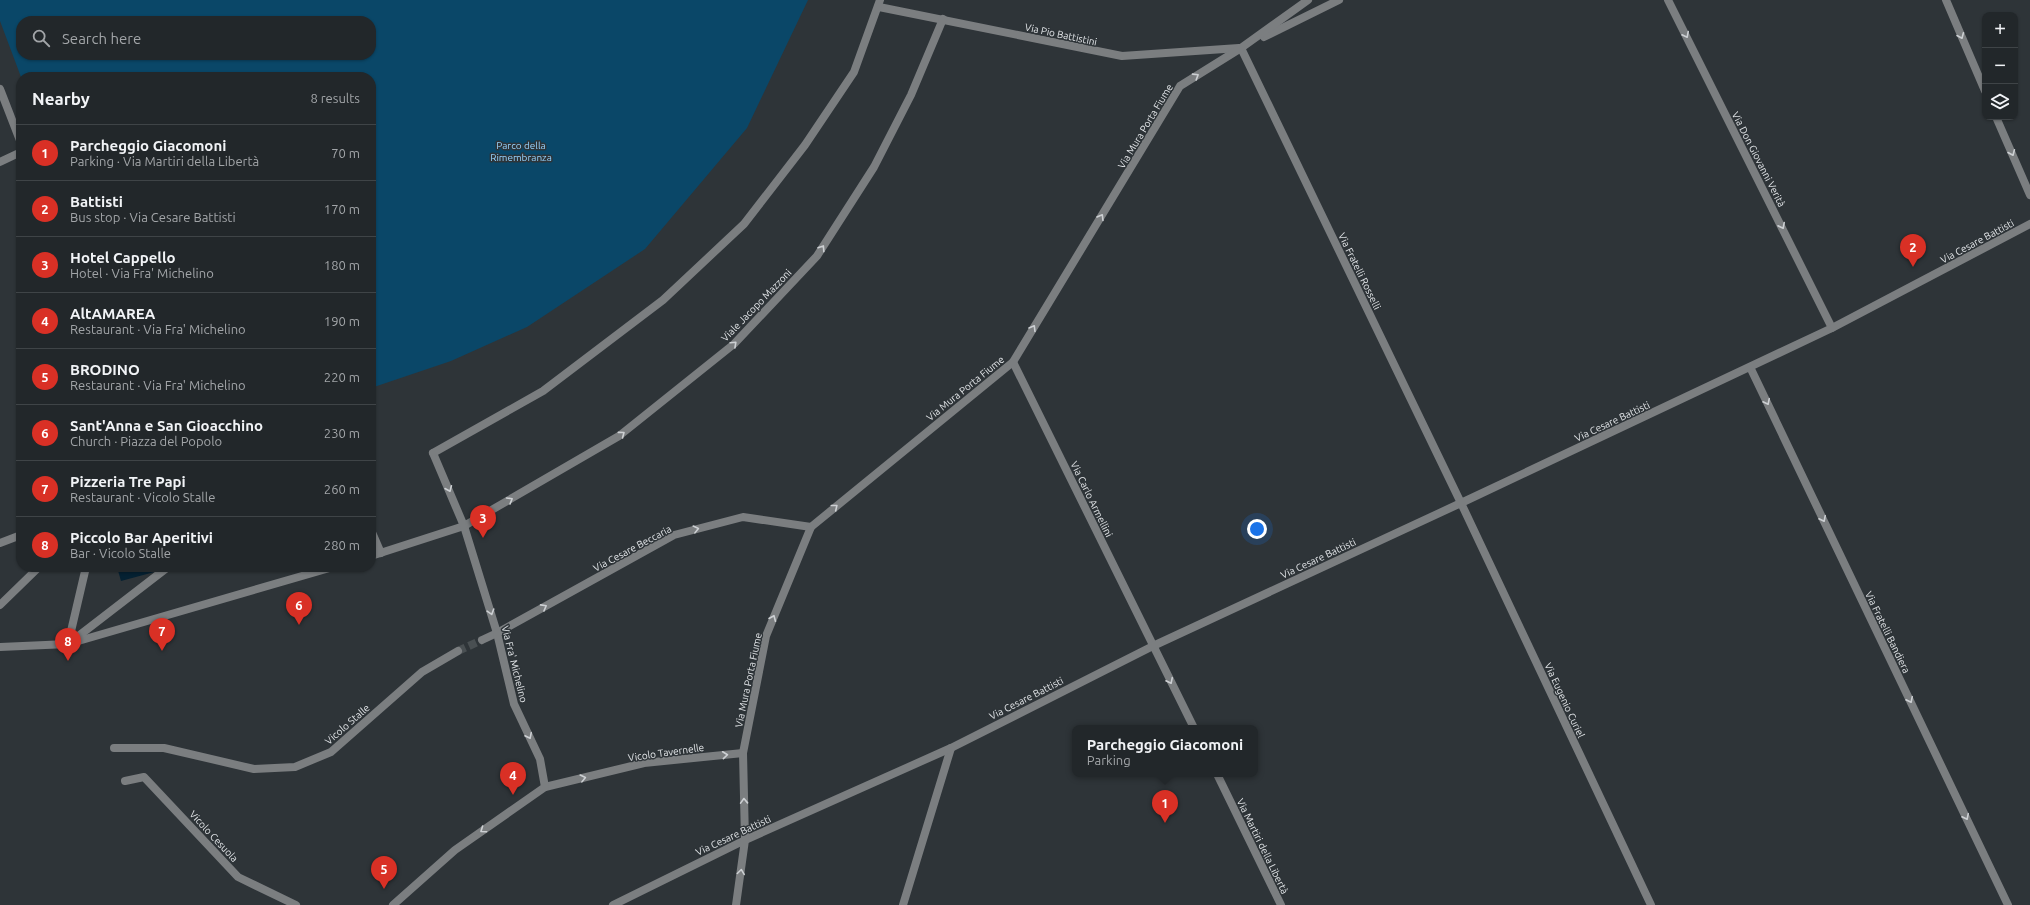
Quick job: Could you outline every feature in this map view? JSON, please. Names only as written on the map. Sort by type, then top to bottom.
[{"type":"street","name":"Via Mura Porta Fiume","points":[[736,905],[745,840],[743,753],[766,636],[811,527],[1013,362],[1180,86],[1241,48],[1308,0]]},
{"type":"street","points":[[1241,48],[1339,0]]},
{"type":"street","name":"Via Don Giovanni Verità","points":[[1668,0],[1832,328]]},
{"type":"street","points":[[1946,0],[1982,84]]},
{"type":"street","name":"Via Pio Battistini","points":[[880,3],[943,19],[1122,56],[1241,48]]},
{"type":"street","name":"Via Fra' Michelino","points":[[546,787],[540,760],[514,704],[497,633],[464,526],[433,454],[543,391],[663,300],[744,224],[805,145],[854,72],[880,3]]},
{"type":"street","name":"Viale Jacopo Mazzoni","points":[[376,554],[464,526],[619,436],[734,344],[817,256],[874,167],[911,96],[943,19]]},
{"type":"street","name":"Via Fratelli Rosselli","points":[[1241,48],[1461,503]]},
{"type":"street","points":[[0,89],[16,130]]},
{"type":"street","points":[[1997,120],[2030,195]]},
{"type":"street","points":[[0,162],[16,154]]},
{"type":"street","name":"Via Cesare Battisti","points":[[613,905],[745,840],[951,748],[1153,646],[1832,328],[2030,224]]},
{"type":"street","name":"Via Carlo Armellini","points":[[1013,362],[1153,646]]},
{"type":"street","name":"Via Fratelli Bandiera","points":[[1750,367],[2008,905]]},
{"type":"street","name":"Via Eugenio Curiel","points":[[1461,503],[1651,905]]},
{"type":"street","name":"Via Cesare Beccaria","points":[[497,633],[674,535],[743,517],[811,527]]},
{"type":"street","points":[[0,543],[16,537]]},
{"type":"street","points":[[376,542],[381,553]]},
{"type":"street","points":[[0,605],[33,572]]},
{"type":"street","points":[[68,644],[85,572]]},
{"type":"street","points":[[68,644],[162,572]]},
{"type":"street","points":[[0,647],[68,644],[317,572]]},
{"type":"street","points":[[482,640],[497,633]]},
{"type":"street","points":[[1153,646],[1192,725]]},
{"type":"street","name":"Vicolo Stalle","points":[[114,748],[164,748],[254,769],[295,767],[331,752],[422,672],[458,651]]},
{"type":"street","points":[[903,905],[951,748]]},
{"type":"street","name":"Vicolo Tavernelle","points":[[546,787],[644,763],[743,753]]},
{"type":"street","name":"Vicolo Cesuola","points":[[125,781],[144,777],[238,877],[296,905]]},
{"type":"street","name":"Via Martiri della Libertà","points":[[1218,777],[1281,905]]},
{"type":"street","points":[[393,905],[455,850],[546,787]]},
{"type":"green space","name":"Parco della Rimembranza","points":[[0,0],[808,0],[747,128],[645,249],[527,327],[451,361],[376,386],[376,72],[19,72],[0,21]]},
{"type":"shaded area","points":[[118,572],[154,572],[121,581]]},
{"type":"tunnel","points":[[458,651],[482,640]]},
{"type":"place","name":"Battisti","points":[[1913,267]]},
{"type":"place","name":"Hotel Cappello","points":[[483,538]]},
{"type":"place","name":"Sant'Anna e San Gioacchino","points":[[299,625]]},
{"type":"place","name":"Pizzeria Tre Papi","points":[[162,651]]},
{"type":"place","name":"Piccolo Bar Aperitivi","points":[[68,661]]},
{"type":"place","name":"AltAMAREA","points":[[513,795]]},
{"type":"place","name":"Parcheggio Giacomoni","points":[[1165,823]]},
{"type":"place","name":"BRODINO","points":[[384,889]]}]
